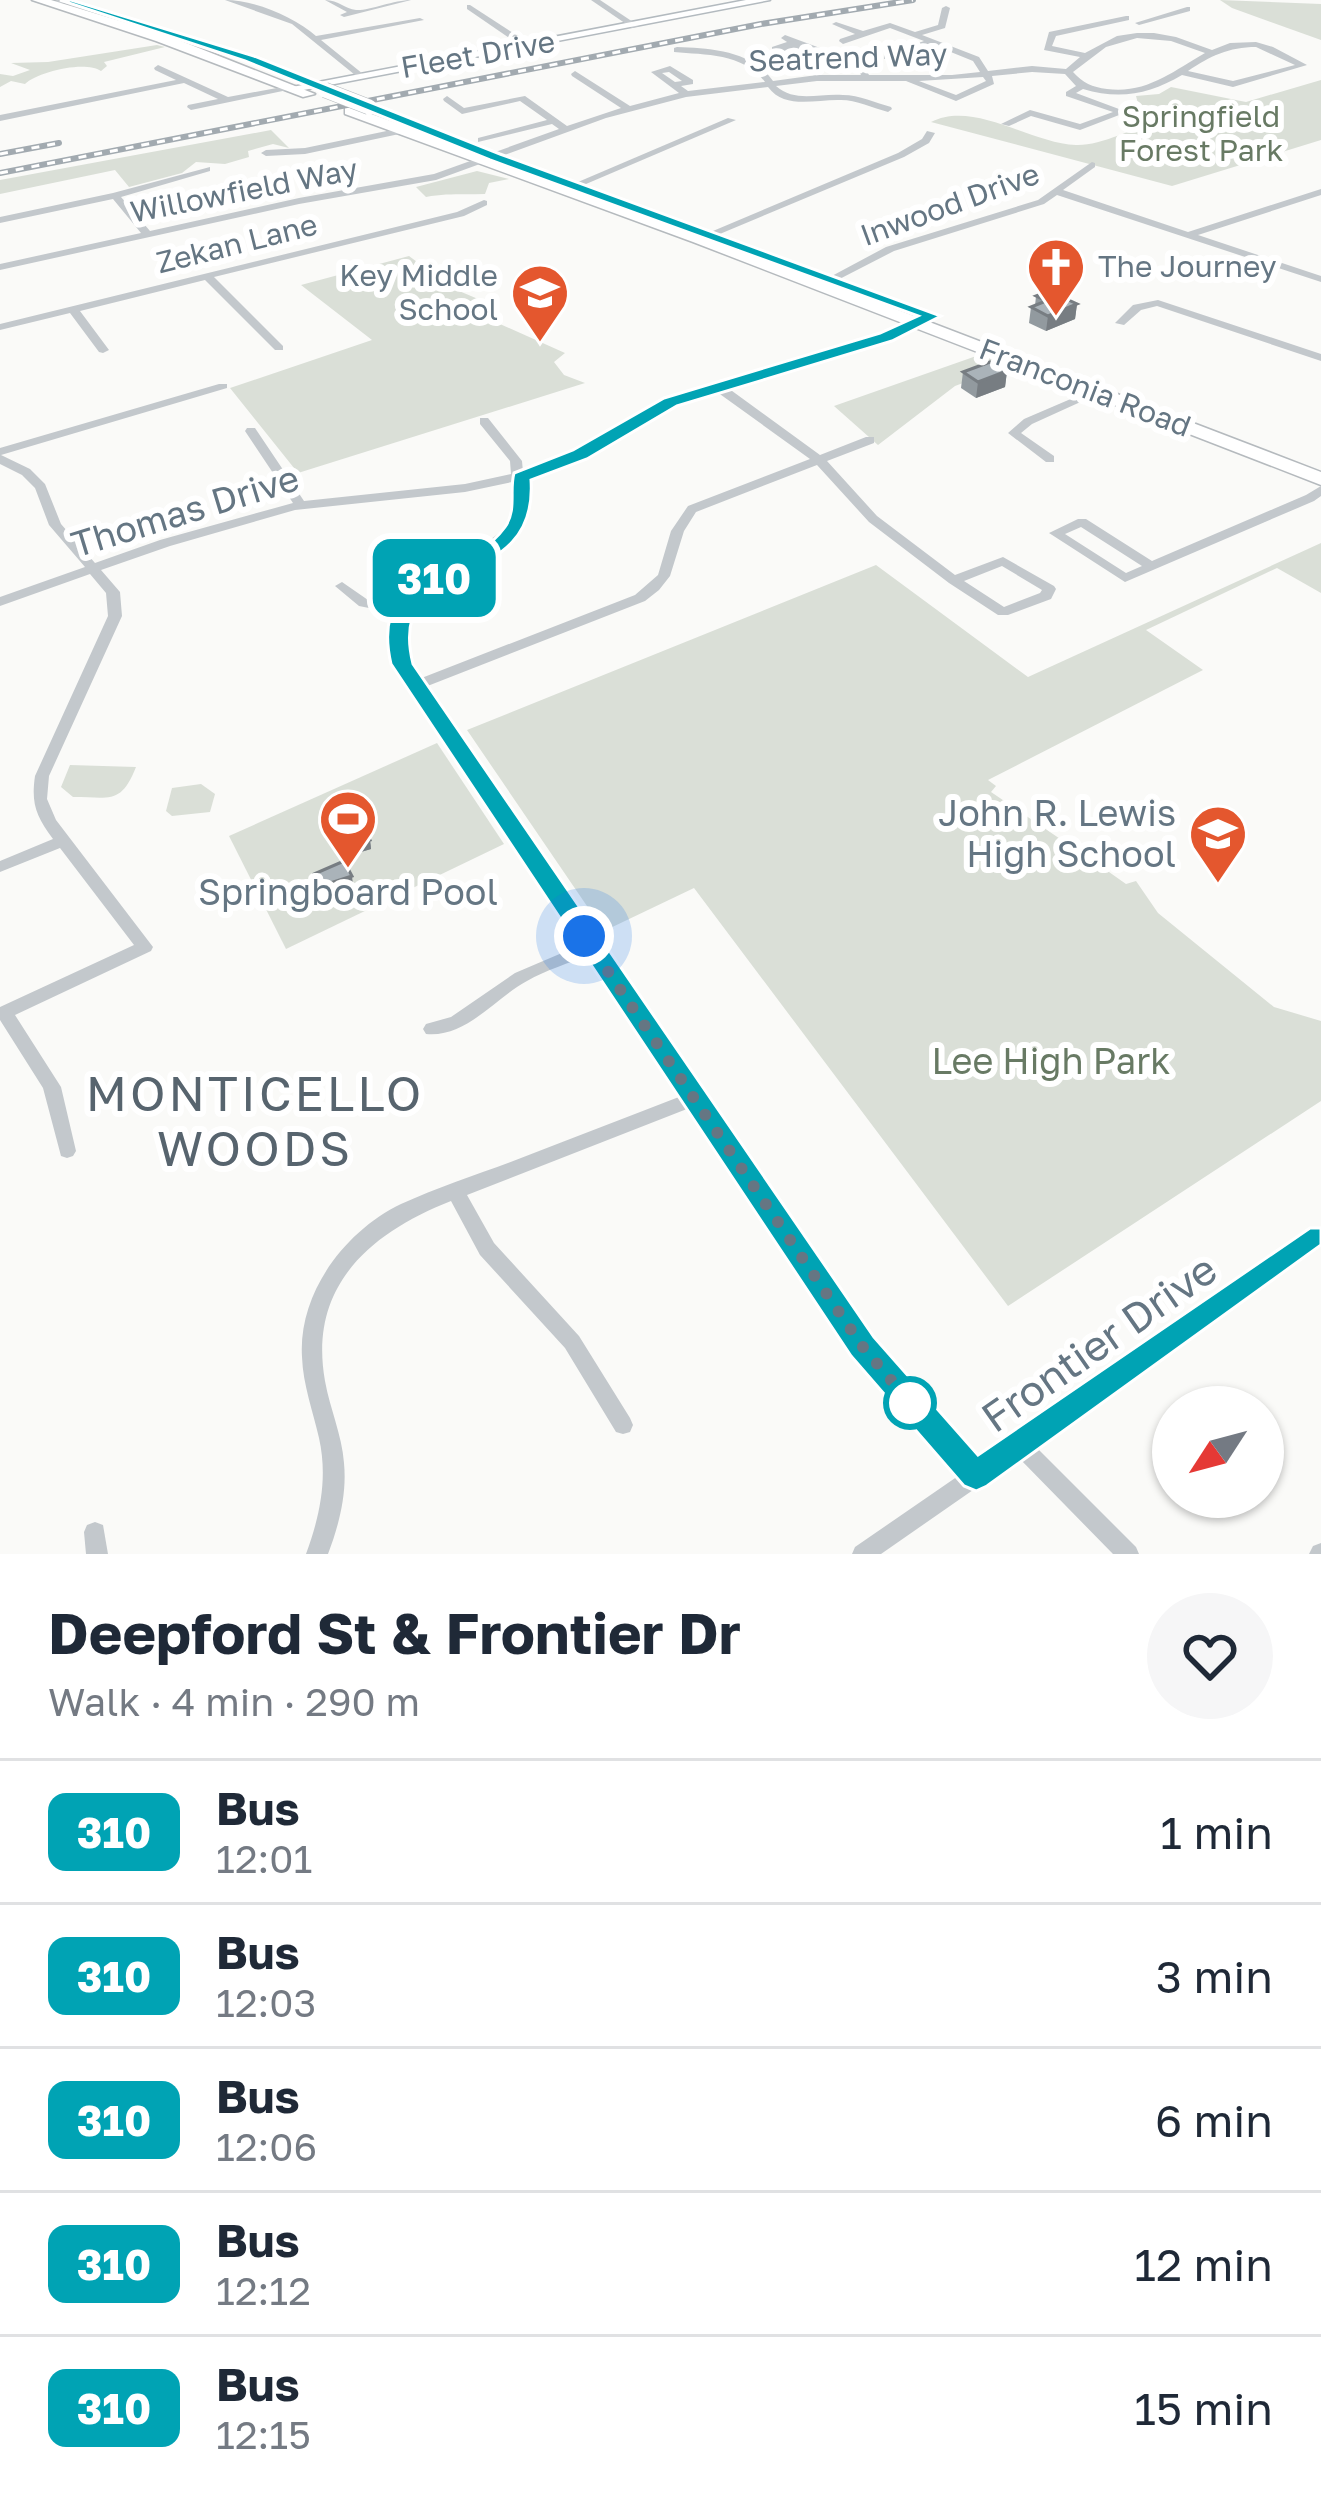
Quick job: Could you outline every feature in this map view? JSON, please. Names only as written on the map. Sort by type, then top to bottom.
[{"type":"main road","name":"Franconia Road","points":[[58,1],[369,107],[488,160],[576,185],[1057,370],[1321,465]]},
{"type":"main road","name":"Franconia Road","points":[[309,89],[400,131],[706,235]]},
{"type":"main road","name":"Franconia Road","points":[[1057,370],[1094,392],[1321,479]]},
{"type":"street","points":[[230,0],[267,3],[360,76]]},
{"type":"street","points":[[328,0],[350,14],[407,0]]},
{"type":"street","points":[[595,0],[635,26]]},
{"type":"street","name":"Fleet Drive","points":[[191,107],[309,89],[764,0]]},
{"type":"street","points":[[470,7],[526,46]]},
{"type":"street","points":[[916,34],[942,26],[946,8]]},
{"type":"street","points":[[1109,9],[1148,32]]},
{"type":"street","points":[[1139,23],[1187,9]]},
{"type":"street","points":[[1089,56],[1047,48],[1052,34],[1126,18]]},
{"type":"street","points":[[317,38],[419,20]]},
{"type":"street","points":[[836,24],[862,34]]},
{"type":"street","points":[[843,40],[890,25],[976,59],[992,82],[956,98],[913,84],[908,78]]},
{"type":"street","points":[[1182,72],[1234,84],[1303,65],[1251,43],[1213,53],[1154,89],[1118,94],[1082,86],[1068,72],[1119,38],[1148,32],[1213,53]]},
{"type":"street","points":[[807,46],[784,53],[775,49],[789,40],[807,46],[861,67],[866,77]]},
{"type":"street","points":[[887,57],[934,41]]},
{"type":"street","points":[[677,50],[729,56],[756,68],[777,92],[798,100],[854,98],[888,109]]},
{"type":"street","points":[[158,68],[226,100]]},
{"type":"street","name":"Seatrend Way","points":[[488,160],[628,108],[686,94],[767,82],[986,76],[1032,69],[1068,72]]},
{"type":"street","points":[[575,74],[628,108]]},
{"type":"street","points":[[0,118],[187,80]]},
{"type":"street","points":[[674,85],[686,94]]},
{"type":"street","points":[[1082,86],[1069,94],[1119,108]]},
{"type":"street","points":[[48,91],[62,106]]},
{"type":"street","points":[[1006,124],[1030,113],[1080,127],[1120,115],[1118,94]]},
{"type":"street","points":[[447,99],[462,111],[522,98],[566,130]]},
{"type":"street","points":[[826,99],[895,123]]},
{"type":"street","points":[[875,116],[902,102]]},
{"type":"street","points":[[576,185],[731,120]]},
{"type":"street","points":[[481,140],[551,122]]},
{"type":"street","points":[[266,153],[305,151],[400,131]]},
{"type":"street","points":[[706,235],[901,155],[926,141],[930,133]]},
{"type":"street","name":"Willowfield Way","points":[[0,267],[418,182],[488,160]]},
{"type":"street","name":"Inwood Drive","points":[[827,281],[890,249],[1026,208],[1058,192],[1092,165]]},
{"type":"street","points":[[0,220],[115,196],[207,170]]},
{"type":"street","points":[[1058,192],[1321,279]]},
{"type":"street","points":[[1188,235],[1321,192]]},
{"type":"street","points":[[115,196],[147,234]]},
{"type":"street","name":"Zekan Lane","points":[[0,327],[460,214],[484,203]]},
{"type":"street","points":[[1026,208],[1105,208]]},
{"type":"street","points":[[207,276],[279,348]]},
{"type":"street","points":[[1120,323],[1136,307],[1158,303],[1321,358]]},
{"type":"street","points":[[73,309],[104,350]]},
{"type":"street","name":"Thomas Drive","points":[[0,602],[300,504],[464,488],[521,477],[580,454],[656,408],[925,320]]},
{"type":"street","points":[[0,456],[223,386]]},
{"type":"street","points":[[717,386],[818,459],[873,519],[954,580],[1003,612],[1046,596],[1049,589],[1003,561],[954,580]]},
{"type":"street","points":[[1050,459],[1014,433],[1025,420],[1069,408],[1094,392]]},
{"type":"street","points":[[484,421],[508,448],[521,477],[523,511],[513,532],[492,549],[429,582],[402,610],[396,646],[416,685],[862,1346],[976,1476]]},
{"type":"street","points":[[251,431],[300,504]]},
{"type":"street","points":[[416,685],[640,598],[668,572],[677,528],[692,509],[870,440]]},
{"type":"street","points":[[0,456],[35,480],[55,525],[113,592],[115,616],[39,787],[43,812],[62,841],[145,947],[2,1013],[52,1087],[67,1150]]},
{"type":"street","points":[[1152,567],[1082,523],[1055,533],[1126,578],[1152,567],[1321,490]]},
{"type":"street","points":[[342,586],[364,603],[402,610]]},
{"type":"street","points":[[0,867],[62,841]]},
{"type":"street","points":[[432,1029],[457,1022],[521,977],[592,946]]},
{"type":"street","points":[[316,1554],[334,1487],[332,1447],[311,1355],[312,1327],[322,1295],[343,1260],[374,1230],[406,1210],[695,1098]]},
{"type":"street","points":[[454,1191],[487,1249],[572,1342],[623,1425]]},
{"type":"street","name":"Frontier Drive","points":[[863,1554],[1321,1236]]},
{"type":"street","points":[[1020,1445],[1128,1554]]},
{"type":"green space","points":[[1220,0],[1321,4],[1321,40],[1232,8]]},
{"type":"green space","points":[[165,47],[104,62],[107,66],[101,71],[62,69],[25,84],[11,81],[0,87],[0,74],[13,76],[30,70],[11,63]]},
{"type":"green space","name":"Springfield Forest Park","points":[[1321,80],[1321,140],[1172,186],[931,122],[965,116],[1058,143],[1085,145],[1158,120],[1140,111],[1136,96],[1159,94],[1171,87],[1246,102]]},
{"type":"green space","points":[[271,130],[289,148],[273,144],[225,164],[196,162],[182,173],[129,187],[115,170],[0,194],[0,180]]},
{"type":"green space","points":[[477,171],[509,179],[489,183],[485,194],[426,197],[416,187]]},
{"type":"green space","points":[[409,256],[452,288],[497,307],[482,316],[565,353],[554,362],[564,375],[585,383],[298,473],[230,388],[372,340],[301,285]]},
{"type":"green space","points":[[982,354],[1011,365],[955,386],[878,445],[834,406]]},
{"type":"green space","name":"Lee High Park","points":[[1321,543],[1321,593],[1277,568],[1146,630],[1203,670],[988,780],[996,786],[991,792],[1126,884],[1136,881],[1158,913],[1274,1007],[1321,1021],[1321,1101],[1008,1306],[694,888],[604,931],[467,730],[876,565],[1028,677]]},
{"type":"green space","name":"Springboard Pool","points":[[437,743],[504,844],[286,949],[229,836]]},
{"type":"green space","points":[[70,765],[136,767],[125,788],[105,798],[73,797],[61,787]]},
{"type":"green space","points":[[201,784],[215,794],[210,812],[172,816],[166,811],[172,788]]},
{"type":"building","points":[[1049,291],[1077,304],[1048,316],[1031,307],[1046,301],[1036,296]]},
{"type":"building","points":[[990,362],[1007,371],[978,382],[963,372]]},
{"type":"building","points":[[354,810],[370,840],[353,845],[333,816]]},
{"type":"building","points":[[344,861],[352,876],[321,886],[314,874]]},
{"type":"railway","points":[[0,173],[761,24],[913,0]]},
{"type":"railway","points":[[0,154],[59,143]]},
{"type":"bus line","name":"310","points":[[66,0],[250,58],[495,157],[712,232],[932,316],[886,337],[783,364],[670,402],[580,454],[521,477],[523,511],[513,532],[419,590],[402,610],[396,646],[402,664],[862,1346],[976,1476],[1321,1236]]},
{"type":"place","name":"The Journey","points":[[1056,318]]},
{"type":"place","name":"Key Middle School","points":[[540,344]]},
{"type":"place","name":"Springboard Pool","points":[[348,870]]},
{"type":"place","name":"John R. Lewis High School","points":[[1218,885]]},
{"type":"district","name":"MONTICELLO WOODS","points":[[255,1122]]},
{"type":"route","points":[[584,936],[862,1346],[919,1413],[910,1403]]}]
